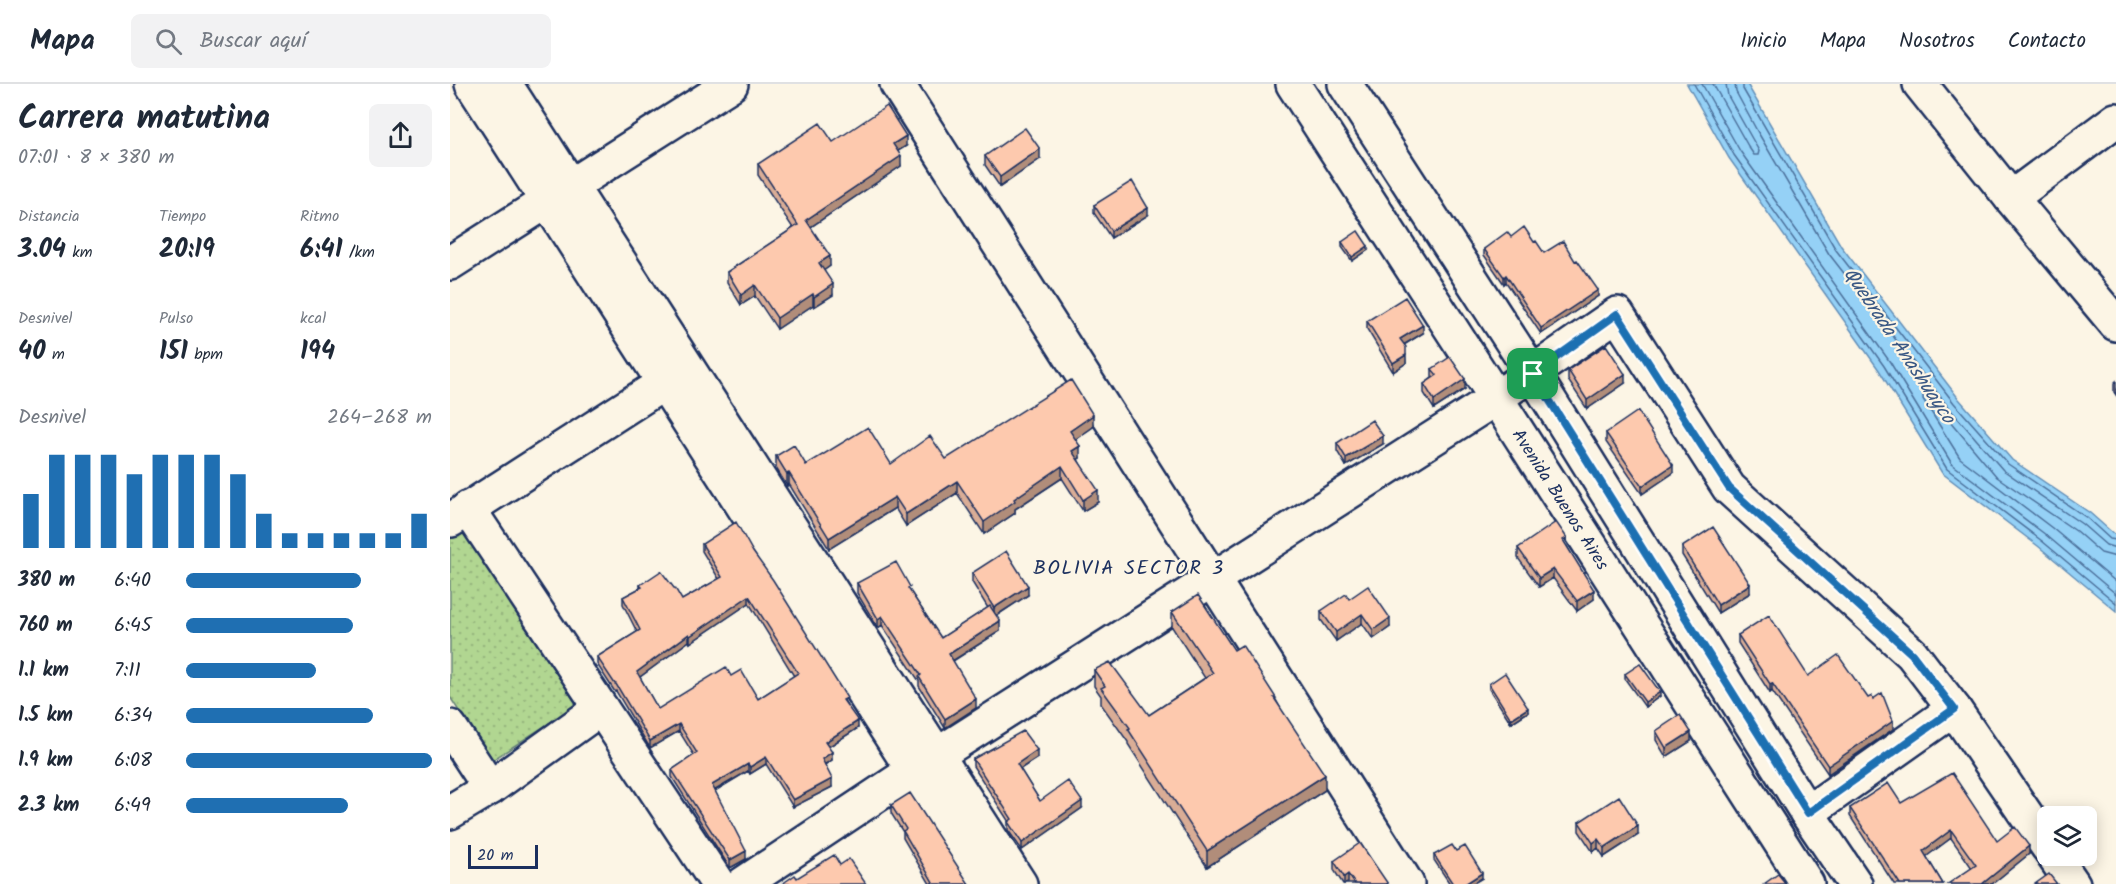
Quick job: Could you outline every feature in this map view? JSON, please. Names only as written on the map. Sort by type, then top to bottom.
[{"type":"street","points":[[472,84],[558,192],[924,763],[986,884]]},
{"type":"street","points":[[505,84],[558,192],[664,383],[924,763],[1020,884]]},
{"type":"street","points":[[450,263],[558,192],[731,84]]},
{"type":"street","points":[[897,84],[1407,884]]},
{"type":"street","name":"Avenida Buenos Aires","points":[[1293,84],[1807,884]]},
{"type":"street","points":[[1345,84],[1533,374],[1808,813],[1855,884]]},
{"type":"street","points":[[1920,84],[2116,324]]},
{"type":"street","points":[[2011,198],[2116,120]]},
{"type":"street","points":[[743,884],[924,763],[1533,374],[1617,314],[1729,488],[1912,654],[1954,709],[2037,831]]},
{"type":"street","points":[[664,383],[459,514],[601,708],[718,884]]},
{"type":"street","points":[[450,812],[490,788],[601,708]]},
{"type":"street","points":[[1808,813],[1954,709]]},
{"type":"street","points":[[450,727],[490,788]]},
{"type":"street","points":[[2061,866],[2073,884]]},
{"type":"green space","points":[[463,530],[577,705],[491,761],[450,697],[450,539]]},
{"type":"water","name":"Quebrada Anashuayco","points":[[1687,84],[1747,84],[1841,246],[1959,399],[2012,460],[2090,513],[2116,536],[2116,611],[2038,546],[1942,473],[1879,370],[1729,158]]},
{"type":"building","points":[[887,106],[906,136],[893,144],[901,156],[806,220],[830,256],[819,263],[833,284],[814,297],[813,294],[777,318],[755,285],[741,295],[727,272],[798,225],[758,164],[820,123],[833,142]]},
{"type":"building","points":[[1025,128],[1040,149],[1000,177],[985,156]]},
{"type":"building","points":[[1132,181],[1148,208],[1111,231],[1094,205]]},
{"type":"building","points":[[1524,227],[1544,253],[1563,241],[1575,261],[1577,260],[1598,290],[1541,328],[1506,275],[1504,277],[1484,249],[1507,232],[1511,237]]},
{"type":"building","points":[[1358,231],[1368,246],[1352,257],[1342,242]]},
{"type":"building","points":[[1405,297],[1423,325],[1400,339],[1406,347],[1406,355],[1393,363],[1367,321]]},
{"type":"building","points":[[1606,345],[1625,374],[1587,400],[1568,370]]},
{"type":"building","points":[[1450,357],[1465,379],[1434,400],[1424,384],[1437,375],[1432,369]]},
{"type":"building","points":[[1071,380],[1093,415],[1070,431],[1080,446],[1072,451],[1098,490],[1083,500],[1062,466],[984,522],[957,481],[906,514],[895,497],[829,538],[776,456],[794,445],[806,465],[868,427],[891,464],[930,436],[946,459]]},
{"type":"building","points":[[1638,411],[1673,465],[1642,486],[1606,433]]},
{"type":"building","points":[[1372,420],[1383,436],[1346,458],[1337,443]]},
{"type":"building","points":[[736,522],[847,698],[843,700],[858,721],[825,742],[832,752],[822,759],[832,779],[793,800],[766,757],[750,767],[748,764],[712,785],[746,851],[730,860],[672,770],[697,753],[679,724],[650,741],[597,657],[640,630],[623,597],[642,587],[640,585],[661,571],[682,600],[722,577],[702,544]],"holes":[[[749,596],[798,673],[758,699],[741,670],[731,676],[726,667],[658,709],[637,672],[689,634],[690,636]]]},
{"type":"building","points":[[1556,522],[1567,538],[1563,540],[1594,590],[1577,601],[1553,569],[1539,578],[1518,548]]},
{"type":"building","points":[[1713,527],[1750,584],[1718,605],[1682,547]]},
{"type":"building","points":[[1006,551],[1028,586],[994,608],[972,573]]},
{"type":"building","points":[[896,562],[910,587],[908,588],[941,638],[990,606],[1000,621],[949,654],[976,699],[945,719],[919,677],[921,675],[882,616],[878,619],[857,583]]},
{"type":"building","points":[[1368,586],[1390,618],[1373,630],[1362,614],[1336,632],[1321,611],[1346,594],[1349,599]]},
{"type":"building","points":[[1198,595],[1234,650],[1242,645],[1325,775],[1207,851],[1128,729],[1130,728],[1101,688],[1105,686],[1094,670],[1110,662],[1149,715],[1213,673],[1172,612]]},
{"type":"building","points":[[1769,615],[1808,676],[1838,655],[1868,698],[1872,696],[1873,699],[1882,693],[1893,721],[1828,766],[1738,635]]},
{"type":"building","points":[[1640,664],[1660,692],[1645,702],[1625,674]]},
{"type":"building","points":[[1505,673],[1528,708],[1511,719],[1489,684]]},
{"type":"building","points":[[1680,715],[1691,732],[1666,748],[1656,731]]},
{"type":"building","points":[[1023,731],[1037,750],[1017,764],[1040,801],[1068,781],[1082,801],[1022,843],[1008,822],[1012,819],[973,759]]},
{"type":"building","points":[[1952,773],[1997,841],[2015,827],[2029,846],[1982,884],[1948,884],[1976,865],[1951,830],[1923,851],[1943,884],[1900,884],[1850,808],[1888,783],[1901,803]]},
{"type":"building","points":[[910,793],[969,884],[930,884],[933,882],[903,831],[906,829],[891,805]]},
{"type":"building","points":[[1619,796],[1638,826],[1604,848],[1598,839],[1593,843],[1579,822]]},
{"type":"building","points":[[1360,843],[1388,884],[1355,884],[1348,874],[1344,877],[1334,861]]},
{"type":"building","points":[[1452,845],[1456,851],[1465,846],[1482,873],[1465,884],[1453,884],[1434,855]]},
{"type":"building","points":[[834,855],[840,865],[849,859],[866,884],[782,884],[795,875],[797,878]]},
{"type":"building","points":[[1778,874],[1786,884],[1764,884]]},
{"type":"building","points":[[2049,874],[2057,884],[2035,884]]},
{"type":"district","name":"BOLIVIA SECTOR 3","points":[[1129,567]]},
{"type":"route","points":[[1617,314],[1729,488],[1912,654],[1954,709],[1808,813],[1533,374],[1617,314]]}]
